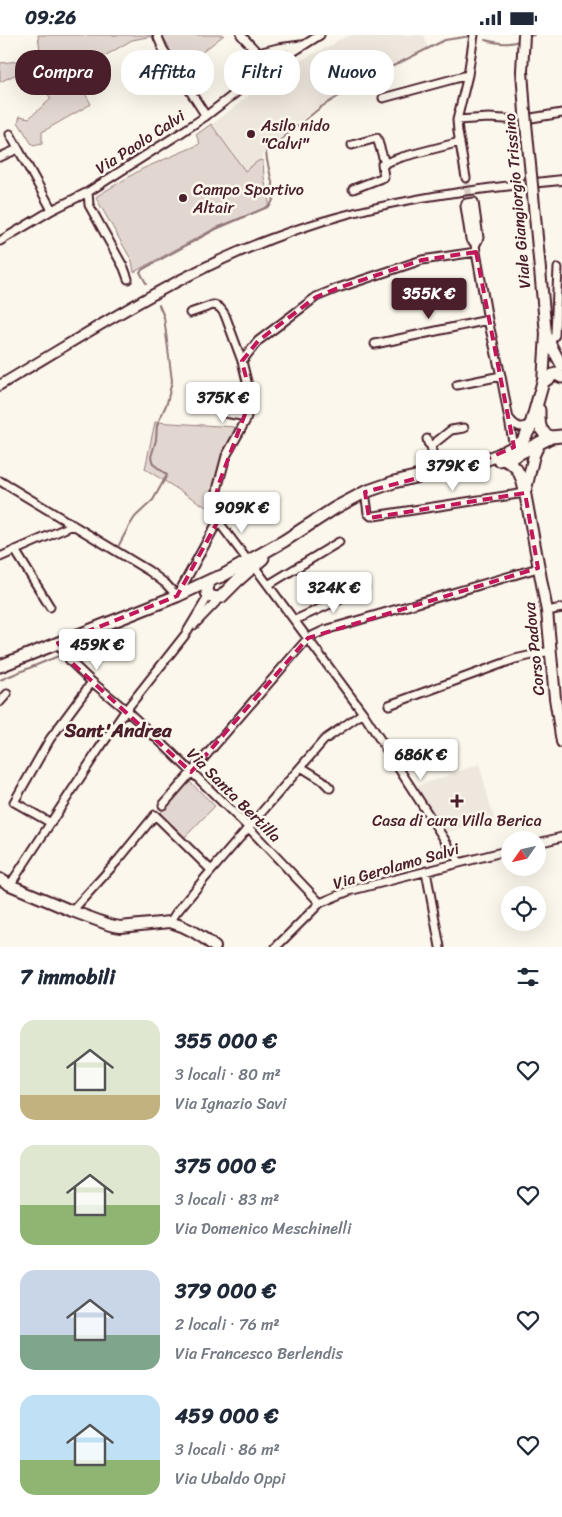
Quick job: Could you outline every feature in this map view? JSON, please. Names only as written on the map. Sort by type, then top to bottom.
[{"type":"main road","points":[[543,382],[549,376],[556,374],[562,377]]},
{"type":"main road","name":"Viale Giangiorgio Trissino","points":[[511,454],[526,437],[530,428],[543,382]]},
{"type":"main road","points":[[539,396],[539,425],[541,432],[551,438]]},
{"type":"main road","points":[[0,666],[177,597],[251,563],[335,509],[365,493],[394,482],[511,454],[551,438]]},
{"type":"main road","points":[[482,461],[498,455],[511,454]]},
{"type":"main road","points":[[223,595],[226,586],[219,579],[214,579],[206,586],[208,594],[215,599],[223,595],[251,563]]},
{"type":"main road","points":[[177,597],[208,594]]},
{"type":"street","points":[[157,35],[163,49],[206,116]]},
{"type":"street","name":"Via Paolo Calvi","points":[[241,35],[258,53],[278,48],[305,45]]},
{"type":"street","name":"Via Paolo Calvi","points":[[0,241],[52,210],[88,192],[179,134],[206,116],[269,67],[320,35]]},
{"type":"street","points":[[466,178],[458,121],[474,35]]},
{"type":"street","name":"Viale Giangiorgio Trissino","points":[[524,35],[523,91],[534,216],[548,339],[543,382]]},
{"type":"street","points":[[383,98],[468,75]]},
{"type":"street","points":[[458,121],[489,118],[519,120],[562,113]]},
{"type":"street","points":[[10,134],[52,210]]},
{"type":"street","points":[[352,145],[377,138],[384,164],[382,165],[384,177],[353,189]]},
{"type":"street","points":[[384,164],[402,157],[460,142]]},
{"type":"street","points":[[0,157],[18,149]]},
{"type":"street","name":"Via Paolo Calvi","points":[[88,192],[88,205],[124,268],[128,279]]},
{"type":"street","points":[[474,202],[475,204],[479,238],[475,241],[470,239],[466,203],[474,202]]},
{"type":"street","points":[[470,204],[488,320],[509,418],[511,454]]},
{"type":"street","points":[[242,361],[258,341],[322,294],[422,260],[476,252]]},
{"type":"street","points":[[548,339],[556,335],[558,268]]},
{"type":"street","points":[[190,313],[213,305],[221,309],[229,324],[242,361],[251,398],[246,420],[226,456],[214,508],[218,521],[364,713],[459,862]]},
{"type":"street","points":[[375,344],[488,320]]},
{"type":"street","name":"Viale Giangiorgio Trissino","points":[[548,339],[562,366]]},
{"type":"street","points":[[457,385],[501,376]]},
{"type":"street","points":[[220,406],[225,413],[241,416],[246,420]]},
{"type":"street","points":[[509,418],[515,425],[523,428],[532,419]]},
{"type":"street","points":[[436,472],[429,443],[451,430],[464,428]]},
{"type":"street","name":"Corso Padova","points":[[525,493],[531,466],[551,438]]},
{"type":"street","name":"Corso Padova","points":[[511,454],[511,463],[522,479],[547,611],[554,698],[562,742]]},
{"type":"street","points":[[0,481],[149,571],[166,584],[177,597],[218,521]]},
{"type":"street","points":[[365,493],[368,513],[370,516],[374,516],[525,493]]},
{"type":"street","points":[[0,557],[73,525]]},
{"type":"street","points":[[268,585],[339,542]]},
{"type":"street","points":[[15,550],[50,607]]},
{"type":"street","points":[[163,805],[308,638],[325,630],[538,569]]},
{"type":"street","points":[[295,620],[365,588]]},
{"type":"street","points":[[185,635],[208,594]]},
{"type":"street","points":[[10,885],[126,710],[185,635],[223,595]]},
{"type":"street","points":[[547,611],[562,608]]},
{"type":"street","name":"Via Santa Bertilla","points":[[58,643],[71,662],[126,710],[248,827],[320,903]]},
{"type":"street","points":[[389,705],[515,659],[550,651]]},
{"type":"street","points":[[51,823],[14,802],[50,739],[92,682]]},
{"type":"street","points":[[0,702],[7,694]]},
{"type":"street","points":[[170,922],[211,870],[324,740],[364,713]]},
{"type":"street","points":[[301,767],[322,780],[330,788]]},
{"type":"street","points":[[72,911],[120,859],[155,815],[211,870]]},
{"type":"street","points":[[546,841],[562,837]]},
{"type":"street","name":"Via Gerolamo Salvi","points":[[276,947],[320,903],[349,891],[501,852]]},
{"type":"street","points":[[426,871],[440,947]]},
{"type":"street","points":[[0,879],[72,911],[110,925],[120,927],[170,922],[188,928],[215,947]]},
{"type":"highlighted area","points":[[476,252],[514,447],[482,461],[365,492],[369,518],[525,493],[538,568],[308,638],[191,772],[71,662],[58,643],[177,596],[218,521],[214,508],[218,486],[251,398],[242,361],[258,341],[316,297],[338,288],[422,260]]},
{"type":"shaded area","points":[[38,35],[153,36],[132,40],[111,52],[111,50],[40,50]]},
{"type":"shaded area","points":[[162,35],[224,35],[205,50],[169,50]]},
{"type":"shaded area","points":[[351,35],[424,35],[428,47],[394,63],[394,50],[322,50]]},
{"type":"shaded area","points":[[310,56],[310,95],[337,95],[297,123],[265,151],[263,160],[258,161],[245,171],[211,124],[250,95],[300,95],[300,61]]},
{"type":"shaded area","points":[[15,62],[15,75],[0,82],[0,63]]},
{"type":"shaded area","points":[[48,95],[86,95],[91,104],[42,132],[42,144],[33,146],[18,122],[20,116],[29,118],[51,99]]},
{"type":"shaded area","name":"Campo Sportivo Altair","points":[[211,124],[245,171],[258,161],[263,160],[269,206],[215,228],[134,272],[132,261],[96,198],[97,196],[142,169],[198,145],[200,143],[196,135]]},
{"type":"shaded area","points":[[155,422],[235,427],[222,458],[208,508],[145,469]]},
{"type":"shaded area","name":"Casa di cura Villa Berica","points":[[479,764],[495,822],[444,832],[415,787]]},
{"type":"shaded area","points":[[189,781],[215,806],[184,838],[159,814]]},
{"type":"waterway","points":[[528,37],[534,35]]},
{"type":"waterway","points":[[146,283],[140,272],[143,269],[216,229],[270,206],[275,196],[266,152],[321,107],[367,79],[445,40],[471,36]]},
{"type":"waterway","points":[[485,40],[502,43],[519,41]]},
{"type":"waterway","points":[[119,545],[135,517],[153,500],[167,475],[153,464],[151,457],[156,440],[157,425],[167,403],[172,381],[164,317],[159,305]]},
{"type":"waterway","points":[[0,680],[61,655]]},
{"type":"tunnel","points":[[466,178],[470,204]]},
{"type":"railway","points":[[0,379],[132,300],[200,264],[270,234],[341,212],[414,195],[562,175]]},
{"type":"railway","points":[[0,391],[168,292],[256,250],[301,233],[375,211],[428,201],[562,185]]},
{"type":"place","name":"Asilo nido \"Calvi\"","points":[[251,134]]},
{"type":"place","name":"Campo Sportivo Altair","points":[[183,198]]},
{"type":"place","name":"Casa di cura Villa Berica","points":[[457,801]]},
{"type":"district","name":"Sant'Andrea","points":[[118,730]]}]
